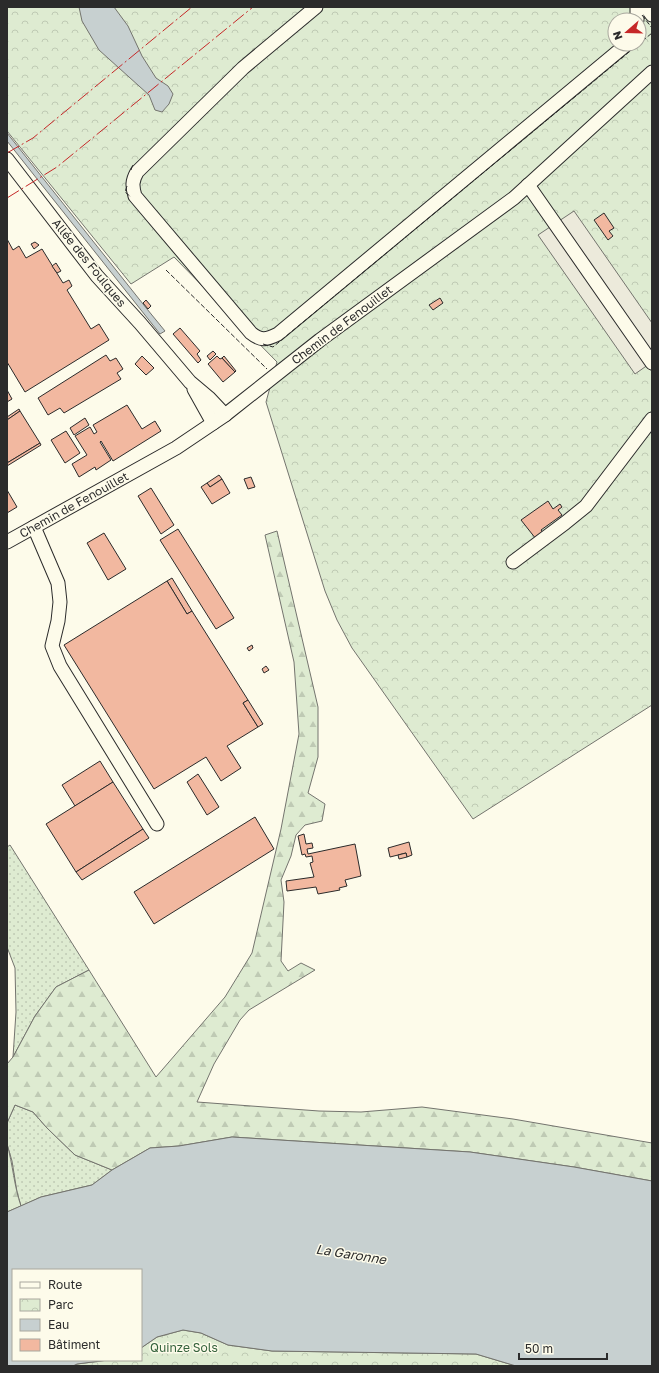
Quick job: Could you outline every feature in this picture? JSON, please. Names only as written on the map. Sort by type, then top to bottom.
[{"type":"street","points":[[316,7],[243,68],[137,172],[133,180],[132,187],[135,196],[251,333],[257,338],[268,339],[278,334],[617,52]]},
{"type":"street","points":[[646,7],[652,14]]},
{"type":"street","name":"Chemin de Fenouillet","points":[[7,542],[176,448],[225,415],[320,340],[514,198],[652,72]]},
{"type":"street","name":"Allée des Foulques","points":[[7,159],[97,276],[140,323],[190,382],[209,398],[225,415]]},
{"type":"street","points":[[528,185],[652,363]]},
{"type":"street","name":"Allée des Foulques","points":[[190,382],[213,423]]},
{"type":"street","points":[[513,562],[586,506],[652,419]]},
{"type":"street","points":[[34,527],[58,583],[60,602],[58,621],[52,646],[60,666],[157,824]]},
{"type":"green space","points":[[7,7],[652,7],[652,705],[473,819],[352,648],[337,620],[325,591],[266,402],[277,362],[174,257],[131,284],[7,131]]},
{"type":"green space","points":[[277,531],[318,707],[318,757],[308,793],[325,804],[322,821],[305,825],[296,835],[291,856],[281,880],[284,902],[281,961],[288,971],[301,963],[315,970],[249,1010],[240,1020],[214,1064],[197,1102],[319,1111],[361,1112],[422,1107],[513,1119],[652,1143],[652,1181],[574,1167],[470,1152],[232,1137],[179,1146],[150,1148],[112,1170],[75,1155],[33,1112],[15,1105],[7,1123],[7,1064],[13,1057],[35,1016],[56,987],[89,970],[156,1077],[225,997],[252,953],[281,829],[299,734],[294,662],[265,535]]},
{"type":"green space","points":[[10,845],[89,970],[56,987],[35,1016],[13,1057],[16,1012],[15,968],[7,947],[7,847]]},
{"type":"green space","points":[[15,1105],[33,1112],[75,1155],[112,1170],[92,1185],[41,1197],[21,1206],[7,1144],[7,1123]]},
{"type":"green space","points":[[7,1144],[21,1206],[7,1212]]},
{"type":"green space","name":"Quinze Sols","points":[[183,1330],[201,1333],[228,1345],[272,1351],[476,1354],[516,1366],[73,1366],[77,1364],[100,1361],[142,1361],[142,1347],[157,1337]]},
{"type":"shaded area","points":[[574,211],[652,323],[652,362],[635,374],[538,235]]},
{"type":"water","points":[[79,7],[114,7],[128,26],[142,56],[156,78],[168,86],[173,94],[169,104],[162,112],[155,110],[149,95],[99,50],[82,21]]},
{"type":"water","points":[[7,133],[165,331],[160,334],[7,141]]},
{"type":"water","name":"La Garonne","points":[[232,1137],[470,1152],[574,1167],[652,1181],[652,1366],[516,1366],[476,1354],[272,1351],[228,1345],[201,1333],[183,1330],[157,1337],[142,1347],[142,1269],[12,1269],[12,1361],[100,1361],[77,1364],[73,1366],[7,1366],[7,1212],[41,1197],[92,1185],[112,1170],[150,1148],[179,1146]]},
{"type":"building","points":[[604,213],[614,228],[609,231],[613,236],[608,240],[594,220]]},
{"type":"building","points":[[7,239],[13,250],[19,246],[26,258],[42,249],[63,283],[69,280],[72,286],[67,290],[91,329],[99,324],[109,340],[25,392],[7,362]]},
{"type":"building","points":[[35,242],[39,245],[34,249],[31,244]]},
{"type":"building","points":[[56,263],[61,271],[57,273],[52,266]]},
{"type":"building","points":[[440,298],[443,303],[433,310],[429,305]]},
{"type":"building","points":[[146,300],[151,306],[148,309],[143,303]]},
{"type":"building","points":[[180,328],[200,351],[197,354],[201,360],[198,363],[173,334]]},
{"type":"building","points":[[213,351],[216,354],[210,360],[207,356]]},
{"type":"building","points":[[106,355],[110,361],[116,358],[123,369],[117,373],[121,379],[64,413],[60,408],[48,415],[38,398]]},
{"type":"building","points":[[142,356],[154,368],[146,375],[135,364]]},
{"type":"building","points":[[217,356],[220,359],[222,358],[235,372],[223,382],[208,364]]},
{"type":"building","points":[[224,356],[236,371],[235,372],[222,358]]},
{"type":"building","points":[[7,390],[12,399],[7,402]]},
{"type":"building","points":[[127,405],[142,429],[155,421],[161,431],[113,461],[101,441],[100,442],[111,460],[96,470],[95,467],[79,477],[72,464],[87,455],[75,436],[90,427],[94,434],[97,432],[93,425]]},
{"type":"building","points":[[19,409],[20,411],[7,420],[7,417]]},
{"type":"building","points":[[20,411],[40,443],[7,463],[7,420]]},
{"type":"building","points":[[85,418],[89,425],[74,435],[70,428]]},
{"type":"building","points":[[66,431],[80,453],[65,463],[51,440]]},
{"type":"building","points":[[40,443],[41,445],[7,466],[7,463]]},
{"type":"building","points":[[219,475],[222,479],[210,487],[207,483]]},
{"type":"building","points":[[251,477],[255,487],[248,489],[244,479]]},
{"type":"building","points":[[222,479],[230,493],[212,504],[201,487],[207,483],[210,487]]},
{"type":"building","points":[[151,488],[174,525],[161,534],[138,496]]},
{"type":"building","points":[[7,490],[17,507],[7,513]]},
{"type":"building","points":[[548,501],[553,509],[560,504],[562,507],[558,510],[562,515],[541,530],[544,534],[536,539],[521,520]]},
{"type":"building","points":[[178,529],[234,618],[216,629],[160,540]]},
{"type":"building","points":[[104,533],[126,569],[108,580],[87,543]]},
{"type":"building","points":[[172,578],[192,611],[187,614],[167,581]]},
{"type":"building","points":[[167,581],[187,614],[192,611],[248,700],[243,703],[258,727],[227,746],[241,768],[221,781],[206,757],[154,789],[64,645]]},
{"type":"building","points":[[252,645],[253,648],[249,651],[247,648]]},
{"type":"building","points":[[266,666],[269,670],[264,673],[262,669]]},
{"type":"building","points":[[248,700],[263,724],[258,727],[243,703]]},
{"type":"building","points":[[100,761],[113,782],[75,806],[62,785]]},
{"type":"building","points":[[198,774],[219,807],[207,815],[187,782]]},
{"type":"building","points":[[113,782],[143,829],[76,872],[46,824]]},
{"type":"building","points":[[255,817],[274,849],[154,924],[134,892]]},
{"type":"building","points":[[143,829],[149,838],[82,880],[76,872]]},
{"type":"building","points":[[304,834],[306,844],[312,843],[313,848],[307,849],[308,854],[355,844],[361,876],[345,880],[347,886],[339,888],[340,890],[318,894],[316,887],[287,891],[286,881],[314,877],[310,863],[313,862],[312,856],[306,857],[305,854],[302,855],[298,836]]},
{"type":"building","points":[[409,842],[412,855],[407,857],[406,853],[390,857],[388,848]]},
{"type":"building","points":[[406,853],[407,857],[399,859],[398,855]]},
{"type":"fence","points":[[647,22],[652,28]]},
{"type":"fence","points":[[263,344],[273,347],[652,33]]},
{"type":"fence","points":[[131,170],[133,164]]},
{"type":"fence","points":[[127,186],[125,192],[131,197]]},
{"type":"fence","points":[[166,270],[267,369]]},
{"type":"power","points":[[7,153],[33,138],[192,7]]},
{"type":"power","points":[[7,198],[57,167],[253,7]]}]
